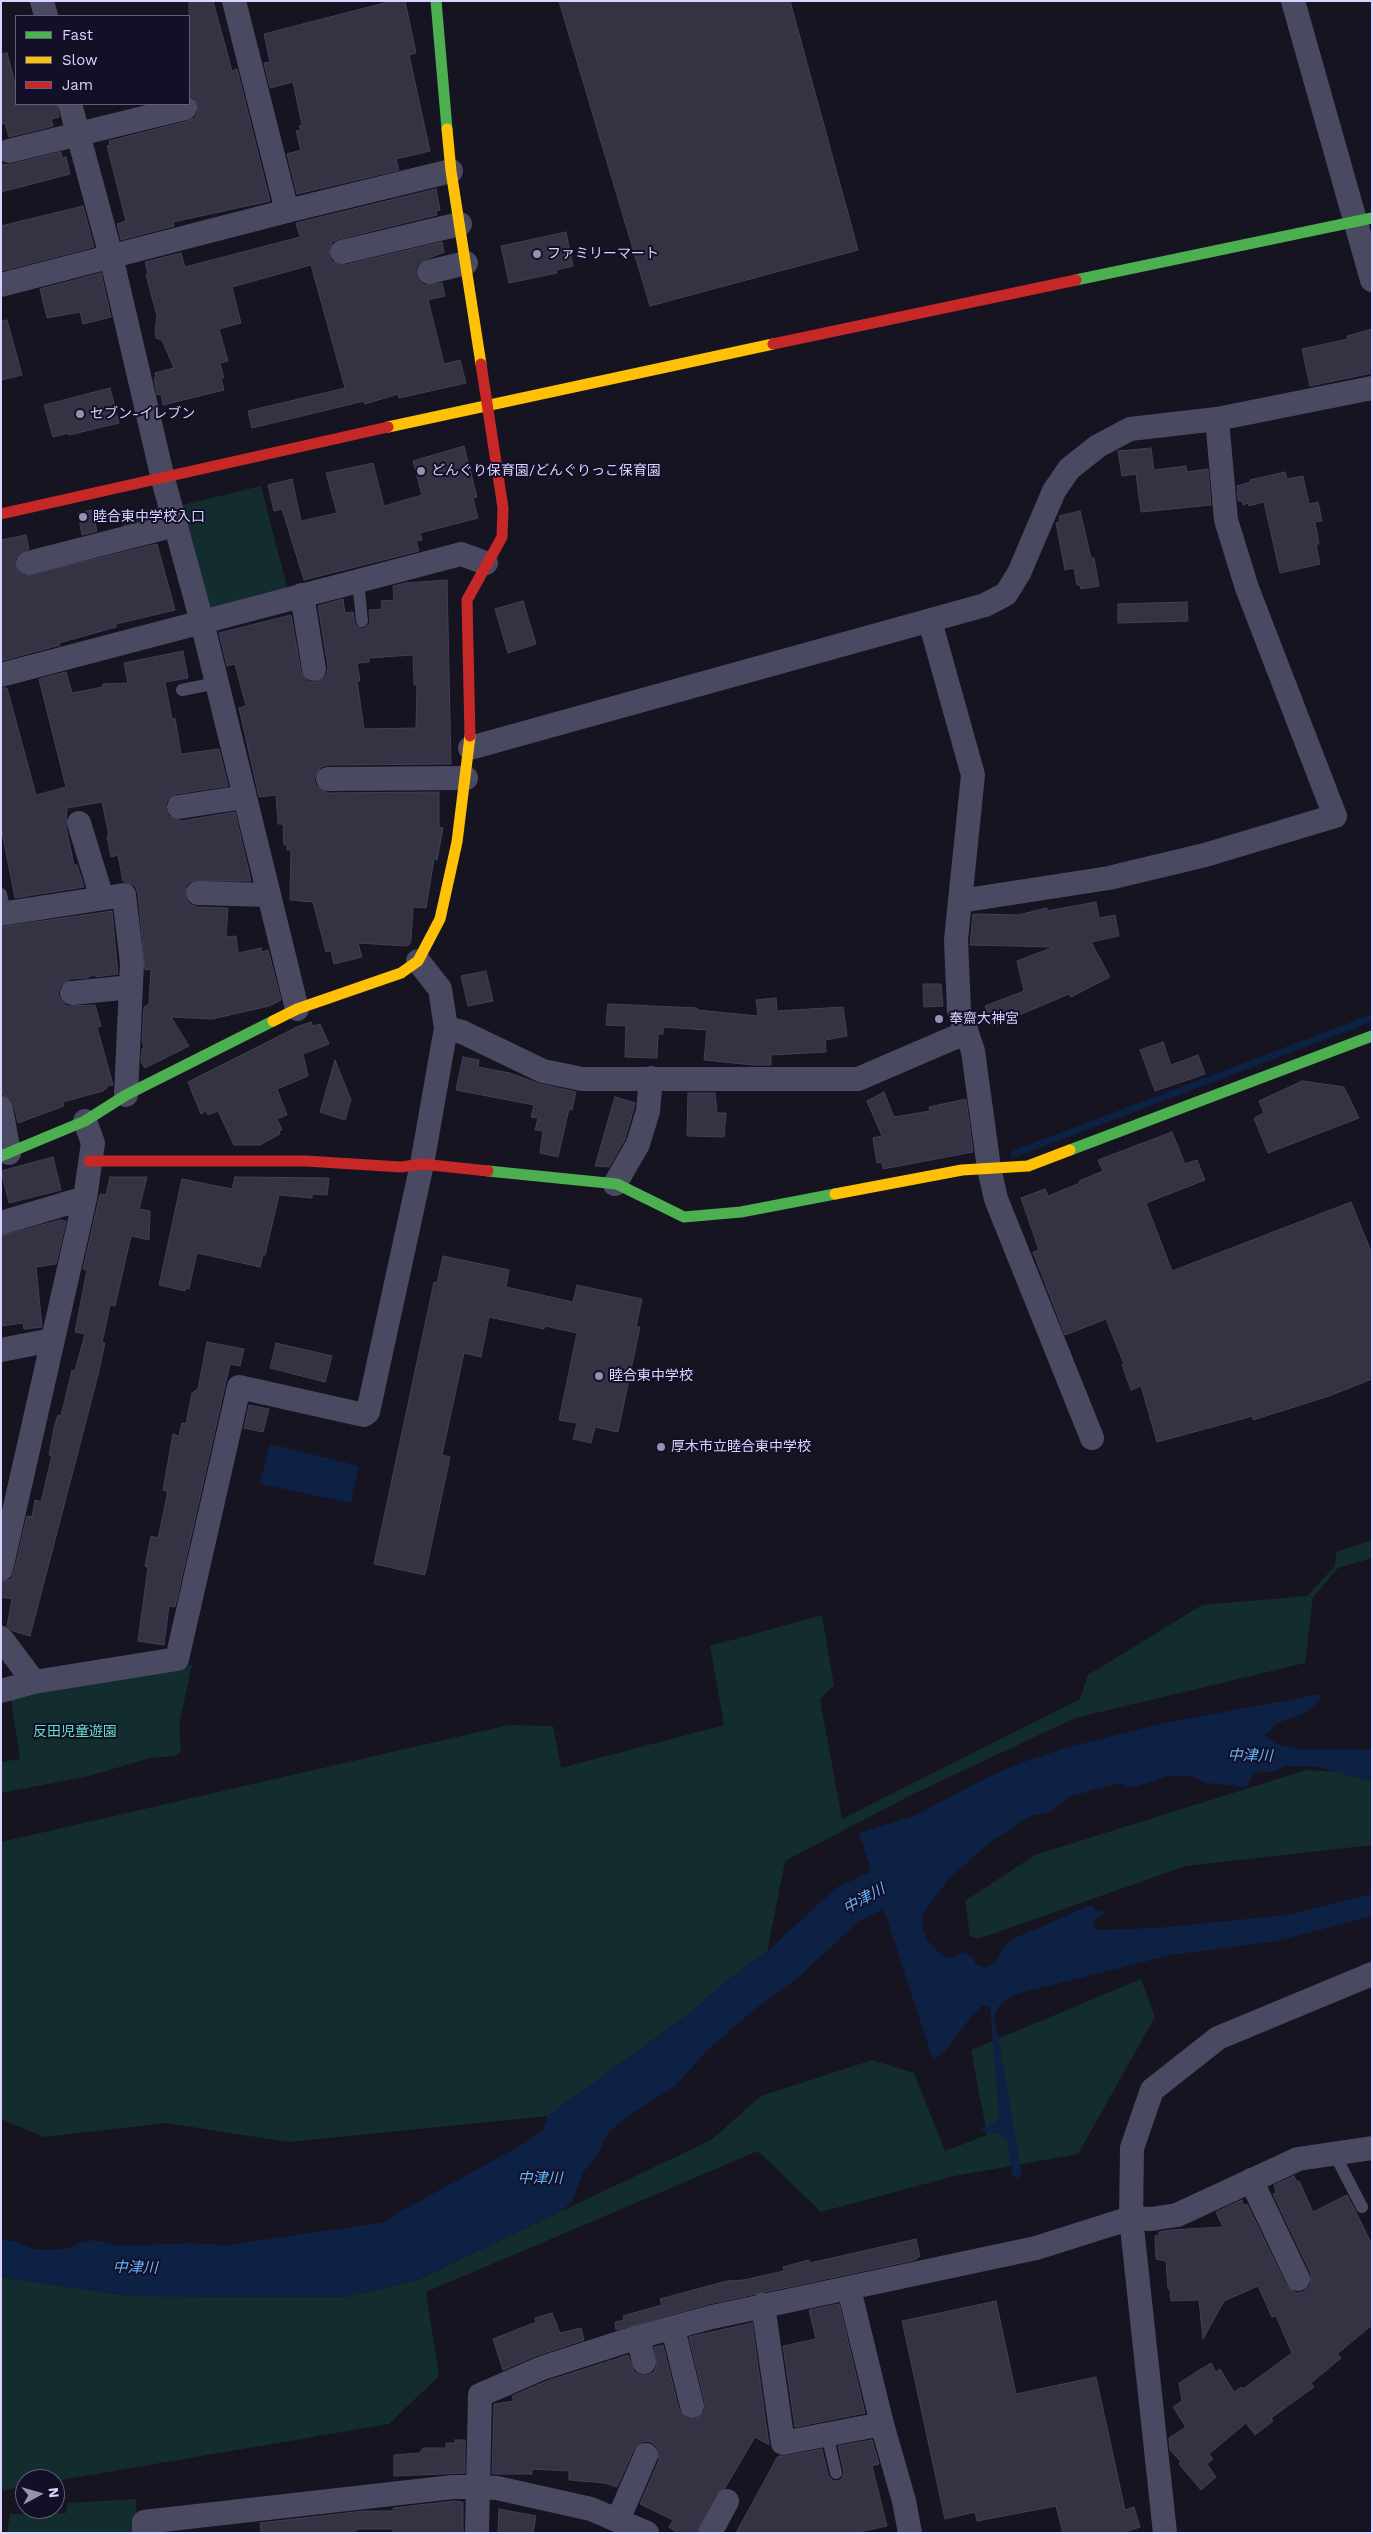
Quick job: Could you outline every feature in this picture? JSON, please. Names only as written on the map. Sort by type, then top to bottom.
[{"type":"street","points":[[42,1],[46,15]]},
{"type":"street","points":[[234,1],[287,211]]},
{"type":"street","points":[[1,1108],[5,1154],[85,1121],[126,1095],[297,1009],[401,973],[418,961],[440,920],[458,842],[470,748],[467,600],[502,537],[503,508],[451,171],[436,1]]},
{"type":"street","points":[[1294,1],[1364,220],[1372,280]]},
{"type":"street","points":[[70,105],[111,256],[163,479],[202,622],[297,1009]]},
{"type":"street","points":[[9,151],[184,108]]},
{"type":"street","points":[[1,285],[451,171]]},
{"type":"street","points":[[1,514],[163,479],[488,404],[1364,220]]},
{"type":"street","points":[[342,252],[460,224]]},
{"type":"street","points":[[430,272],[466,263]]},
{"type":"street","points":[[470,748],[985,605],[1006,594],[1019,574],[1054,491],[1069,469],[1098,446],[1130,429],[1217,419],[1372,388]]},
{"type":"street","points":[[960,901],[1109,878],[1205,856],[1335,816],[1247,588],[1226,520],[1217,419]]},
{"type":"street","points":[[28,563],[176,525]]},
{"type":"street","points":[[1,675],[461,554],[486,563]]},
{"type":"street","points":[[302,595],[314,669]]},
{"type":"street","points":[[930,620],[973,775],[956,940],[959,1010],[973,1051],[989,1168],[996,1199],[1092,1438]]},
{"type":"street","points":[[328,779],[466,778]]},
{"type":"street","points":[[179,807],[244,797]]},
{"type":"street","points":[[79,823],[102,898]]},
{"type":"street","points":[[198,893],[268,895]]},
{"type":"street","points":[[3,907],[124,895],[132,963],[126,1095]]},
{"type":"street","points":[[1,1690],[34,1682],[177,1659],[239,1387],[364,1415],[368,1412],[422,1164],[446,1028],[440,989],[418,961]]},
{"type":"street","points":[[72,993],[130,987]]},
{"type":"street","points":[[446,1028],[462,1032],[543,1071],[582,1079],[858,1080],[966,1033]]},
{"type":"street","points":[[89,1161],[306,1161],[401,1167],[422,1164],[615,1184],[684,1217],[741,1212],[962,1170],[1028,1166],[1372,1036]]},
{"type":"street","points":[[615,1184],[638,1144],[648,1111],[651,1078]]},
{"type":"street","points":[[1,1570],[85,1198],[93,1143],[85,1121]]},
{"type":"street","points":[[1,1223],[85,1198]]},
{"type":"street","points":[[1,1350],[52,1340]]},
{"type":"street","points":[[1,1638],[34,1682]]},
{"type":"street","points":[[1165,2533],[1131,2218],[1132,2148],[1152,2090],[1218,2038],[1372,1974]]},
{"type":"street","points":[[477,2533],[480,2395],[542,2368],[638,2337],[763,2305],[849,2289],[1036,2248],[1131,2218],[1151,2219],[1177,2215],[1298,2158],[1372,2148]]},
{"type":"street","points":[[1251,2180],[1298,2279]]},
{"type":"street","points":[[849,2289],[882,2424],[904,2500],[910,2533]]},
{"type":"street","points":[[763,2305],[783,2443],[882,2424]]},
{"type":"street","points":[[673,2328],[692,2406]]},
{"type":"street","points":[[638,2337],[644,2362]]},
{"type":"street","points":[[618,2520],[646,2455]]},
{"type":"street","points":[[144,2533],[144,2522],[453,2487],[498,2488],[592,2509],[647,2533]]},
{"type":"street","points":[[710,2533],[727,2501]]},
{"type":"lane","points":[[358,581],[362,621]]},
{"type":"lane","points":[[182,690],[216,683]]},
{"type":"lane","points":[[1334,2154],[1362,2206]]},
{"type":"lane","points":[[827,2434],[836,2473]]},
{"type":"green space","points":[[261,486],[288,591],[216,610],[209,607],[182,505]]},
{"type":"green space","points":[[164,506],[160,521],[123,530],[120,515]]},
{"type":"green space","points":[[1372,1540],[1372,1558],[1338,1568],[1313,1597],[1305,1663],[1075,1718],[913,1794],[785,1861],[766,1958],[548,2116],[288,2142],[166,2123],[44,2137],[1,2119],[1,1842],[509,1725],[553,1726],[561,1768],[724,1725],[710,1646],[822,1615],[834,1685],[820,1699],[842,1819],[1080,1699],[1088,1675],[1202,1605],[1307,1596],[1335,1566],[1336,1552]]},
{"type":"green space","name":"反田児童遊園","points":[[192,1665],[179,1725],[181,1751],[176,1756],[150,1758],[89,1776],[1,1793],[1,1762],[20,1759],[11,1699],[157,1669]]},
{"type":"green space","points":[[1306,1770],[1372,1774],[1372,1845],[1186,1866],[978,1939],[970,1936],[965,1901],[1035,1855]]},
{"type":"green space","points":[[1141,1979],[1155,2017],[1078,2154],[954,2176],[821,2212],[758,2151],[426,2292],[439,2376],[389,2424],[65,2479],[65,2469],[15,2469],[15,2488],[1,2491],[1,2277],[131,2296],[345,2297],[417,2280],[711,2140],[761,2096],[872,2060],[914,2073],[945,2151],[987,2135],[971,2050]]},
{"type":"green space","points":[[136,2499],[136,2533],[7,2533],[10,2514],[15,2514],[15,2519],[65,2519],[68,2503]]},
{"type":"water","points":[[270,1444],[359,1466],[351,1503],[260,1484]]},
{"type":"water","points":[[1320,1694],[1320,1701],[1303,1714],[1280,1722],[1264,1735],[1276,1744],[1300,1749],[1372,1750],[1372,1782],[1315,1766],[1286,1766],[1273,1772],[1259,1771],[1251,1777],[1247,1787],[1207,1783],[1191,1776],[1168,1776],[1131,1788],[1120,1783],[1096,1789],[1069,1797],[1050,1812],[1034,1815],[1021,1821],[991,1841],[948,1880],[923,1913],[922,1928],[928,1941],[940,1954],[949,1958],[963,1952],[974,1957],[975,1963],[985,1968],[995,1962],[1008,1941],[1091,1905],[1098,1911],[1107,1912],[1097,1917],[1093,1924],[1095,1930],[1157,1928],[1287,1915],[1372,1894],[1372,1916],[1278,1941],[1171,1955],[1013,1995],[998,2007],[993,2019],[998,2036],[1022,2175],[1018,2178],[1012,2176],[1007,2139],[1000,2134],[979,2131],[992,2124],[999,2117],[990,2006],[982,2006],[973,2014],[944,2053],[933,2060],[859,1833],[914,1816],[986,1778],[1020,1763],[1066,1748],[1159,1724]]},
{"type":"water","name":"中津川","points":[[676,2023],[717,2036],[688,2065],[677,2085],[629,2115],[608,2133],[598,2153],[582,2174],[573,2200],[562,2211],[417,2280],[345,2297],[131,2296],[1,2277],[1,2239],[16,2242],[33,2249],[50,2250],[69,2248],[82,2242],[95,2240],[119,2246],[190,2243],[227,2245],[386,2222],[396,2214],[523,2144],[543,2129],[548,2116]]},
{"type":"building","points":[[189,1],[213,1],[232,71],[237,69],[270,201],[173,222],[174,226],[121,240],[117,224],[126,221],[107,146],[110,145],[109,141],[195,118],[198,111],[195,99],[190,96]]},
{"type":"building","points":[[392,1],[405,1],[416,53],[409,55],[430,151],[396,159],[399,170],[297,194],[287,154],[301,150],[296,131],[301,130],[299,126],[302,125],[293,82],[270,88],[264,63],[270,62],[264,34]]},
{"type":"building","points":[[559,1],[790,1],[858,250],[650,306]]},
{"type":"building","points":[[7,53],[15,84],[15,105],[57,105],[59,117],[51,119],[53,126],[9,137],[5,123],[1,124],[1,54]]},
{"type":"building","points":[[61,152],[62,158],[66,157],[70,174],[1,192],[1,165]]},
{"type":"building","points":[[436,189],[440,210],[436,211],[437,215],[339,239],[332,242],[329,255],[332,262],[345,265],[442,242],[444,252],[420,262],[416,268],[416,275],[419,281],[425,285],[442,283],[445,296],[428,300],[444,364],[460,360],[466,383],[399,398],[398,394],[365,404],[364,401],[252,428],[248,411],[345,388],[311,265],[232,287],[241,323],[219,329],[228,361],[220,363],[224,378],[221,378],[224,390],[163,405],[161,394],[157,395],[155,373],[174,368],[162,340],[156,338],[157,316],[146,275],[148,274],[145,262],[181,253],[185,267],[300,237],[296,223]]},
{"type":"building","points":[[83,206],[94,247],[1,271],[1,226]]},
{"type":"building","points":[[566,232],[573,266],[556,270],[557,273],[509,283],[501,246]]},
{"type":"building","points":[[101,273],[111,317],[83,324],[80,312],[47,318],[40,289]]},
{"type":"building","points":[[7,320],[22,375],[1,380],[1,321]]},
{"type":"building","points":[[1372,329],[1372,373],[1310,386],[1302,349],[1348,339],[1347,336]]},
{"type":"building","points":[[110,388],[119,423],[53,437],[44,405]]},
{"type":"building","points":[[464,446],[477,497],[473,498],[478,518],[420,533],[422,540],[416,541],[419,551],[304,580],[282,509],[274,511],[268,485],[292,479],[301,521],[337,513],[326,473],[373,463],[384,506],[422,495],[413,461]]},
{"type":"building","points":[[1151,448],[1154,470],[1186,466],[1187,472],[1208,469],[1211,505],[1141,512],[1136,474],[1122,476],[1118,451]]},
{"type":"building","points":[[1285,472],[1287,479],[1303,476],[1309,504],[1318,502],[1322,521],[1315,522],[1319,544],[1316,544],[1320,564],[1280,573],[1264,502],[1249,506],[1248,503],[1243,505],[1242,501],[1238,501],[1237,486],[1250,482],[1250,480]]},
{"type":"building","points":[[92,510],[97,531],[82,535],[78,513]]},
{"type":"building","points":[[1080,511],[1091,558],[1094,558],[1099,586],[1081,589],[1080,585],[1077,585],[1074,568],[1065,570],[1056,523],[1060,522],[1059,516]]},
{"type":"building","points":[[26,535],[29,549],[19,553],[15,560],[18,572],[25,576],[157,544],[175,610],[116,624],[116,627],[1,661],[1,540]]},
{"type":"building","points":[[447,580],[451,764],[328,765],[321,767],[314,779],[316,786],[328,793],[439,792],[439,827],[443,828],[437,860],[434,859],[426,908],[413,907],[411,941],[408,946],[358,943],[362,957],[334,964],[331,951],[326,952],[313,902],[290,900],[291,850],[287,850],[287,845],[284,845],[283,824],[278,824],[276,795],[259,797],[239,708],[246,706],[235,664],[227,666],[219,633],[291,615],[301,672],[309,682],[317,682],[327,674],[328,667],[318,606],[343,599],[345,613],[353,612],[355,625],[363,629],[370,624],[369,610],[382,609],[381,601],[394,600],[393,586],[406,583]],"holes":[[[413,655],[414,685],[417,685],[416,728],[364,729],[357,681],[360,681],[357,663],[369,662],[369,658]]]},
{"type":"building","points":[[523,601],[536,644],[508,653],[495,609]]},
{"type":"building","points":[[1187,602],[1188,621],[1118,623],[1118,604]]},
{"type":"building","points":[[183,651],[188,678],[165,682],[172,719],[175,718],[181,754],[219,749],[228,786],[176,794],[166,802],[166,810],[169,816],[181,821],[235,812],[251,881],[192,881],[186,886],[186,899],[190,904],[197,907],[228,908],[226,937],[236,936],[238,953],[261,948],[262,952],[268,950],[281,1000],[269,1006],[212,1019],[171,1017],[189,1046],[145,1068],[141,1062],[142,1049],[144,1047],[142,1040],[144,1007],[149,1004],[151,969],[145,970],[138,893],[135,886],[123,881],[118,855],[111,857],[102,802],[67,808],[66,827],[74,865],[77,865],[84,887],[15,898],[1,827],[1,688],[7,688],[36,795],[66,787],[39,679],[66,672],[72,693],[103,687],[103,684],[128,683],[124,663]]},
{"type":"building","points":[[1096,902],[1099,918],[1115,915],[1119,936],[1091,942],[1110,977],[1071,997],[1069,994],[993,1026],[985,1006],[1024,991],[1017,961],[1054,947],[970,945],[973,914],[1018,915],[1047,908],[1047,911]]},
{"type":"building","points":[[112,911],[118,974],[96,977],[95,974],[87,978],[70,979],[60,987],[58,994],[61,1001],[67,1006],[95,1005],[101,1026],[97,1027],[113,1085],[107,1086],[103,1091],[63,1102],[64,1106],[18,1123],[14,1105],[11,1099],[3,1095],[1,1084],[1,927]]},
{"type":"building","points":[[486,971],[493,1001],[468,1006],[461,976]]},
{"type":"building","points":[[923,984],[941,984],[943,1006],[924,1007]]},
{"type":"building","points":[[776,998],[777,1011],[843,1007],[847,1036],[825,1040],[826,1052],[771,1055],[771,1065],[753,1065],[704,1060],[707,1030],[663,1027],[663,1034],[658,1034],[657,1058],[625,1057],[626,1026],[606,1025],[608,1004],[697,1008],[697,1010],[758,1016],[756,1000]]},
{"type":"building","points":[[311,1022],[313,1026],[320,1024],[329,1044],[303,1054],[308,1076],[277,1089],[287,1115],[277,1119],[282,1130],[279,1131],[280,1134],[260,1145],[234,1145],[218,1111],[208,1115],[206,1111],[201,1114],[188,1082],[297,1027]]},
{"type":"building","points":[[1163,1042],[1171,1065],[1198,1055],[1205,1074],[1155,1091],[1140,1050]]},
{"type":"building","points":[[463,1057],[479,1060],[478,1067],[510,1073],[540,1084],[576,1092],[572,1110],[569,1109],[558,1157],[540,1153],[543,1131],[535,1130],[538,1118],[531,1117],[534,1105],[456,1090]]},
{"type":"building","points":[[335,1060],[351,1100],[345,1120],[320,1112]]},
{"type":"building","points":[[1302,1081],[1344,1087],[1359,1118],[1268,1153],[1254,1118],[1264,1113],[1259,1101]]},
{"type":"building","points":[[884,1092],[894,1117],[930,1111],[929,1107],[966,1099],[973,1152],[883,1169],[882,1162],[877,1163],[873,1138],[882,1136],[867,1101]]},
{"type":"building","points":[[688,1093],[715,1093],[717,1113],[726,1113],[724,1137],[687,1136]]},
{"type":"building","points":[[615,1097],[635,1103],[634,1108],[625,1139],[609,1167],[595,1166]]},
{"type":"building","points":[[1172,1132],[1185,1164],[1197,1160],[1205,1180],[1146,1203],[1172,1271],[1351,1202],[1372,1254],[1372,1379],[1329,1396],[1253,1420],[1253,1416],[1157,1442],[1141,1386],[1131,1390],[1122,1365],[1124,1364],[1106,1319],[1065,1335],[1033,1252],[1039,1250],[1021,1198],[1045,1189],[1048,1196],[1080,1183],[1079,1181],[1103,1171],[1098,1160]]},
{"type":"building","points":[[53,1157],[61,1190],[9,1203],[1,1171]]},
{"type":"building","points":[[110,1177],[147,1177],[139,1209],[150,1211],[149,1240],[131,1236],[115,1306],[110,1305],[98,1375],[30,1636],[13,1631],[7,1626],[12,1599],[1,1597],[1,1582],[11,1579],[27,1516],[32,1517],[35,1500],[41,1502],[52,1455],[49,1455],[54,1428],[58,1415],[61,1416],[72,1370],[75,1371],[85,1334],[75,1332],[87,1270],[83,1269],[100,1194],[106,1195]]},
{"type":"building","points":[[235,1177],[329,1178],[327,1195],[312,1194],[312,1198],[279,1195],[265,1255],[263,1255],[260,1267],[197,1253],[189,1289],[186,1288],[185,1291],[159,1285],[182,1179],[232,1189]]},
{"type":"building","points":[[60,1220],[66,1221],[56,1264],[36,1267],[42,1327],[24,1329],[23,1323],[1,1326],[1,1236]]},
{"type":"building","points":[[443,1256],[509,1270],[506,1287],[573,1302],[577,1285],[642,1299],[636,1327],[640,1327],[618,1432],[595,1427],[591,1443],[573,1439],[577,1423],[559,1420],[577,1333],[545,1326],[544,1329],[489,1317],[481,1357],[464,1353],[442,1455],[450,1457],[425,1575],[374,1564],[434,1282],[437,1283]]},
{"type":"building","points":[[207,1342],[244,1349],[240,1366],[230,1364],[175,1607],[169,1606],[164,1645],[138,1641],[148,1567],[145,1566],[151,1536],[158,1538],[167,1496],[167,1491],[163,1490],[173,1434],[179,1436],[182,1423],[186,1424],[192,1393],[198,1389]]},
{"type":"building","points":[[276,1343],[332,1356],[325,1382],[270,1368]]},
{"type":"building","points":[[249,1405],[269,1409],[263,1432],[244,1428]]},
{"type":"building","points":[[1294,2176],[1297,2182],[1299,2181],[1313,2212],[1347,2195],[1356,2212],[1372,2245],[1372,2325],[1337,2354],[1341,2358],[1311,2383],[1314,2387],[1271,2418],[1273,2421],[1255,2435],[1246,2423],[1209,2454],[1213,2459],[1207,2464],[1216,2477],[1201,2490],[1170,2450],[1169,2438],[1186,2427],[1173,2407],[1182,2401],[1179,2383],[1211,2363],[1216,2372],[1220,2369],[1234,2392],[1242,2387],[1243,2389],[1292,2353],[1276,2316],[1272,2317],[1258,2286],[1224,2301],[1203,2339],[1199,2300],[1171,2301],[1166,2261],[1156,2259],[1155,2236],[1159,2235],[1159,2232],[1170,2230],[1223,2227],[1216,2212],[1242,2200],[1244,2206],[1247,2204],[1286,2285],[1296,2293],[1303,2292],[1310,2286],[1311,2274],[1273,2194],[1276,2193],[1274,2185]]},
{"type":"building","points":[[916,2239],[920,2256],[915,2260],[709,2304],[616,2330],[615,2322],[624,2320],[623,2316],[662,2305],[660,2299],[727,2281],[744,2280],[784,2271],[783,2267],[809,2260],[810,2263]]},
{"type":"building","points":[[996,2301],[1016,2394],[1096,2377],[1125,2510],[1134,2507],[1140,2527],[1122,2533],[1063,2533],[1056,2506],[977,2521],[975,2512],[945,2519],[902,2321]]},
{"type":"building","points":[[839,2304],[865,2413],[795,2427],[783,2346],[816,2339],[809,2310]]},
{"type":"building","points":[[552,2313],[560,2333],[581,2328],[584,2340],[538,2355],[503,2370],[493,2339],[536,2322],[535,2318]]},
{"type":"building","points":[[752,2323],[769,2445],[755,2437],[725,2488],[715,2495],[696,2533],[678,2533],[669,2527],[673,2520],[640,2504],[659,2460],[657,2447],[651,2442],[644,2441],[634,2449],[617,2487],[605,2483],[569,2480],[569,2471],[532,2469],[532,2474],[492,2474],[494,2404],[514,2401],[512,2396],[547,2381],[628,2355],[634,2372],[648,2375],[654,2372],[657,2365],[654,2347],[663,2345],[679,2410],[688,2419],[696,2419],[705,2410],[705,2403],[689,2337]]},
{"type":"building","points":[[455,2440],[465,2440],[465,2473],[394,2476],[394,2455],[420,2453],[423,2448],[446,2448],[446,2443],[455,2443]]},
{"type":"building","points":[[872,2440],[879,2464],[872,2466],[887,2526],[854,2533],[736,2533],[778,2456],[822,2449],[828,2475],[833,2481],[837,2481],[842,2479],[844,2472],[838,2446]]},
{"type":"building","points":[[454,2501],[463,2502],[463,2533],[393,2533],[393,2529],[356,2529],[356,2533],[261,2533],[260,2523],[364,2511],[393,2511],[393,2508]]},
{"type":"building","points":[[499,2509],[536,2516],[533,2533],[498,2533]]},
{"type":"waterway","points":[[1014,1154],[1372,1018]]},
{"type":"waterway","name":"中津川","points":[[662,2071],[691,2038],[739,1996],[782,1965],[848,1904],[927,1867]]},
{"type":"traffic: fast","points":[[436,1],[447,129]]},
{"type":"traffic: fast","points":[[1076,280],[1372,218]]},
{"type":"traffic: fast","points":[[1,1156],[85,1121],[126,1095],[273,1021]]},
{"type":"traffic: fast","points":[[1070,1150],[1372,1036]]},
{"type":"traffic: fast","points":[[488,1171],[617,1184],[684,1217],[741,1212],[835,1194]]},
{"type":"traffic: slow","points":[[447,129],[451,171],[481,364]]},
{"type":"traffic: slow","points":[[388,427],[773,344]]},
{"type":"traffic: slow","points":[[273,1021],[297,1009],[401,973],[418,961],[440,919],[457,842],[470,736]]},
{"type":"traffic: slow","points":[[835,1194],[962,1170],[1028,1166],[1070,1150]]},
{"type":"traffic: jam","points":[[773,344],[1076,280]]},
{"type":"traffic: jam","points":[[470,736],[467,600],[502,537],[503,508],[481,364]]},
{"type":"traffic: jam","points":[[1,514],[388,427]]},
{"type":"traffic: jam","points":[[89,1161],[306,1161],[401,1167],[422,1164],[488,1171]]},
{"type":"place","name":"ファミリーマート","points":[[537,254]]},
{"type":"place","name":"セブン-イレブン","points":[[80,414]]},
{"type":"place","name":"どんぐり保育園/どんぐりっこ保育園","points":[[421,471]]},
{"type":"place","name":"睦合東中学校入口","points":[[83,517]]},
{"type":"place","name":"奉齋大神宮","points":[[939,1019]]},
{"type":"place","name":"睦合東中学校","points":[[599,1376]]},
{"type":"place","name":"厚木市立睦合東中学校","points":[[661,1447]]}]
